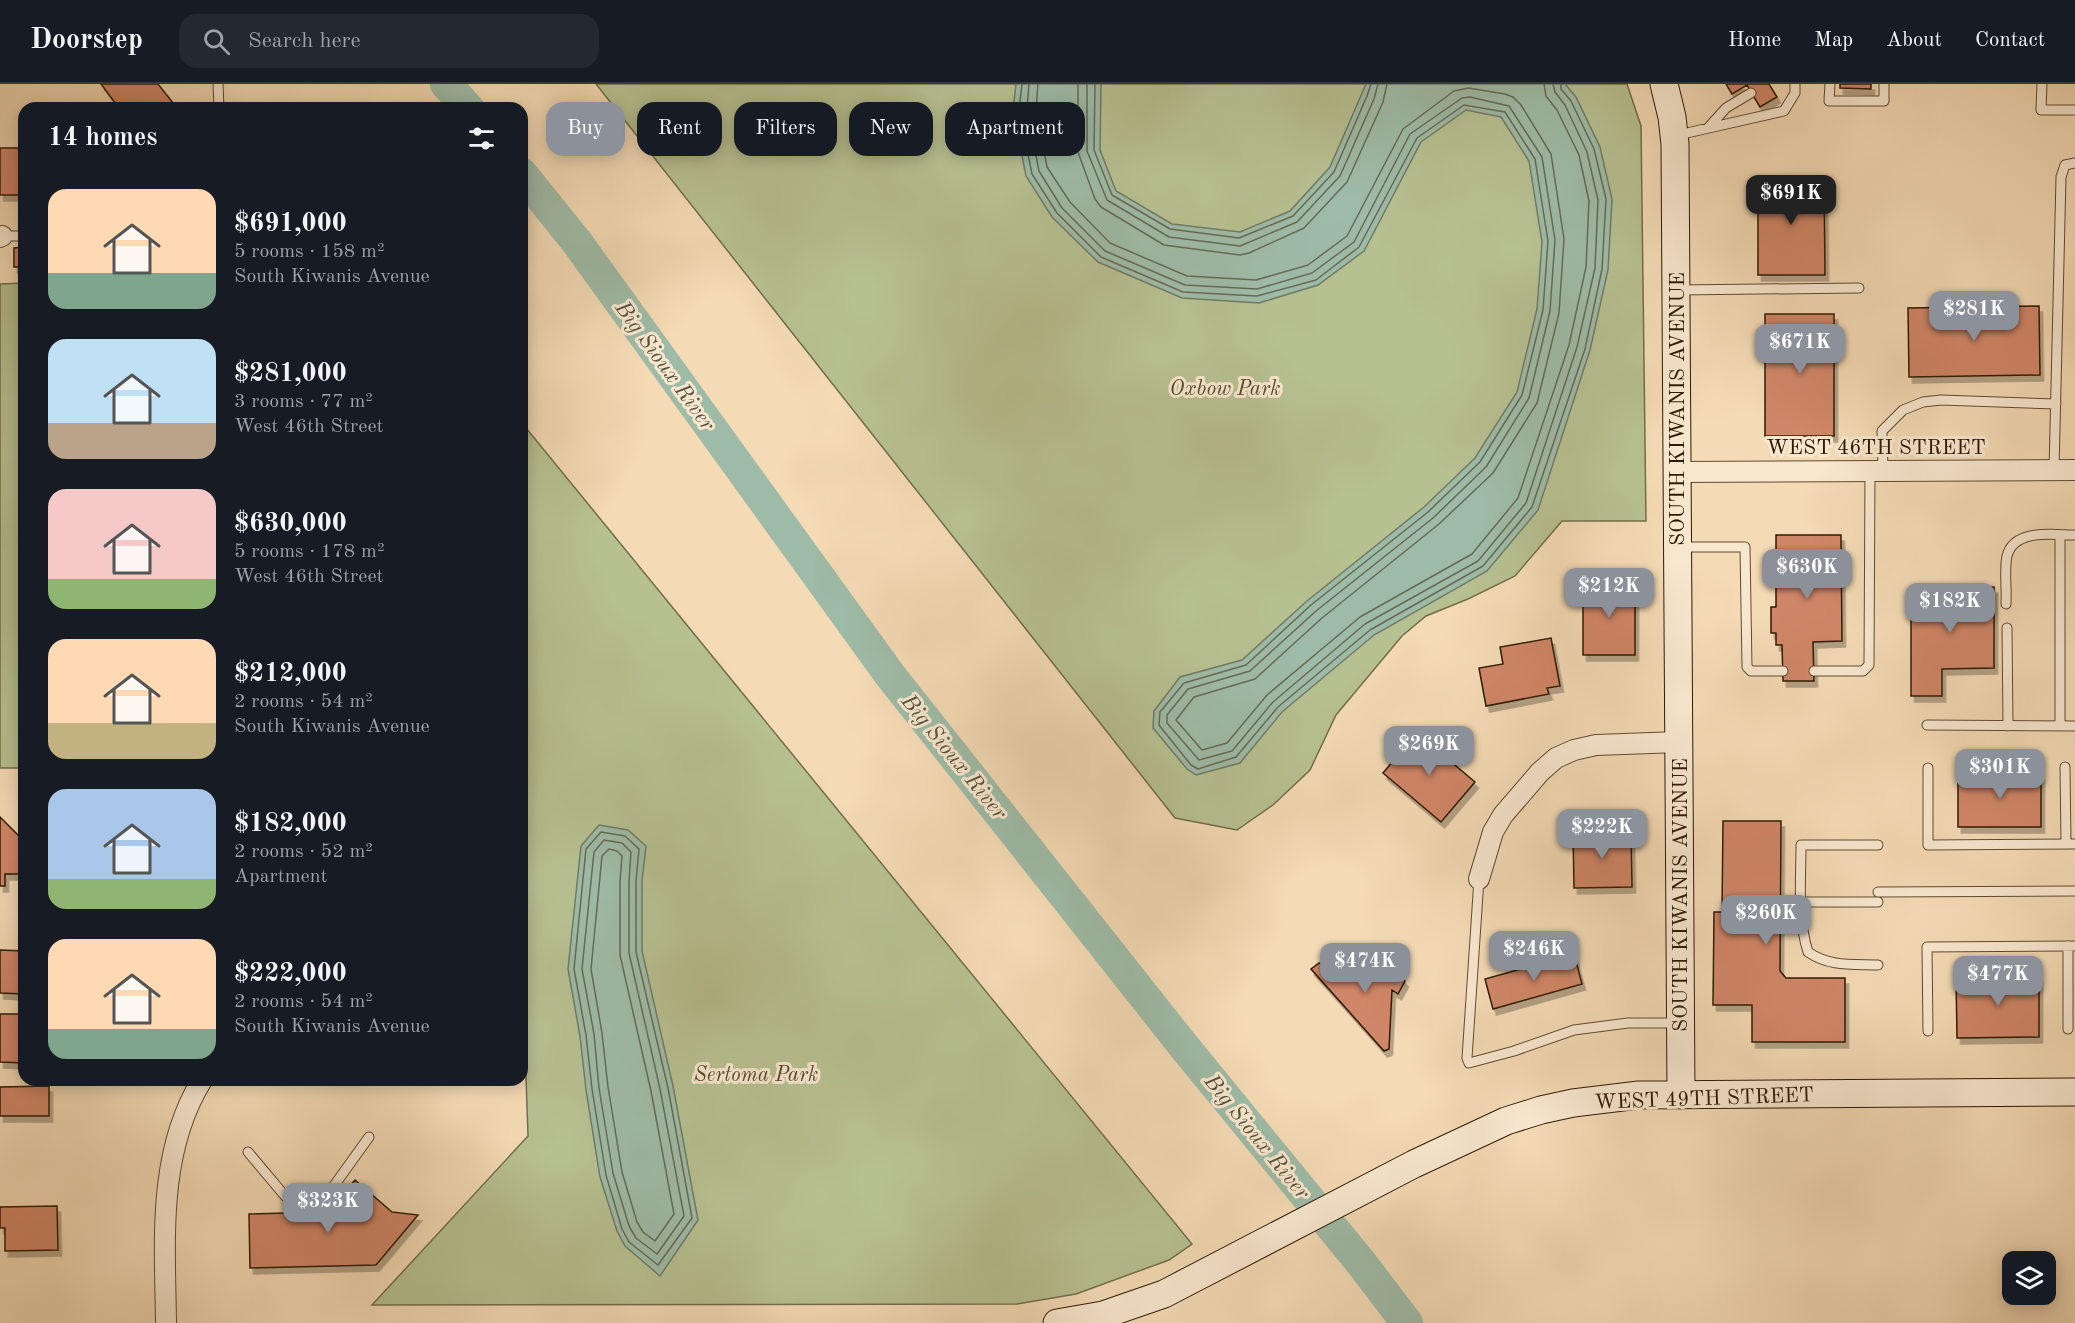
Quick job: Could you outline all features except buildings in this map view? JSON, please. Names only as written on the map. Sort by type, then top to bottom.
[{"type":"main road","name":"SOUTH KIWANIS AVENUE","points":[[1664,84],[1674,136],[1681,1095]]},
{"type":"main road","name":"WEST 49TH STREET","points":[[1057,1323],[1103,1315],[1164,1294],[1414,1164],[1506,1121],[1541,1110],[1604,1098],[1681,1095],[2075,1092]]},
{"type":"street","name":"WEST 46TH STREET","points":[[1677,472],[2075,470]]},
{"type":"street","points":[[1479,879],[1486,850],[1498,824],[1540,772],[1556,758],[1574,750],[1596,745],[1679,742]]},
{"type":"street","points":[[166,1323],[165,1222],[172,1156],[186,1109],[199,1086]]},
{"type":"lane","points":[[218,84],[219,102]]},
{"type":"lane","points":[[1674,136],[1784,111],[1795,93],[1795,84]]},
{"type":"lane","points":[[1830,84],[1829,101],[1884,101],[1884,84]]},
{"type":"lane","points":[[2042,84],[2042,110],[2075,110]]},
{"type":"lane","points":[[1708,128],[1725,108],[1751,93]]},
{"type":"lane","points":[[2054,470],[2061,177],[2065,165],[2075,163]]},
{"type":"lane","points":[[1,237],[18,236]]},
{"type":"lane","points":[[1676,290],[1859,288]]},
{"type":"lane","points":[[1814,671],[1863,671],[1869,665],[1877,471],[1882,431],[1903,410],[1923,402],[1941,400],[2056,404]]},
{"type":"lane","points":[[2006,604],[2007,555],[2014,544],[2030,535],[2075,535]]},
{"type":"lane","points":[[2060,535],[2060,726]]},
{"type":"lane","points":[[1678,547],[1745,547],[1747,668],[1751,671],[1783,671]]},
{"type":"lane","points":[[2007,628],[2008,726]]},
{"type":"lane","points":[[1927,725],[2075,726]]},
{"type":"lane","points":[[1928,768],[1928,845],[2070,844],[2065,767]]},
{"type":"lane","points":[[1878,845],[1801,845],[1800,902],[1801,931],[1808,952],[1820,960],[1835,963],[1878,965]]},
{"type":"lane","points":[[1479,879],[1467,1058],[1469,1063],[1514,1051],[1574,1030],[1628,1023],[1681,1023]]},
{"type":"lane","points":[[1800,902],[1878,897],[2075,891]]},
{"type":"lane","points":[[1928,1031],[1927,947],[2071,946],[2068,1029]]},
{"type":"lane","points":[[248,1152],[285,1196],[299,1203],[315,1202],[328,1194],[369,1137]]},
{"type":"green space","name":"Oxbow Park","points":[[596,84],[1627,84],[1641,126],[1646,521],[1562,521],[1515,576],[1426,616],[1402,636],[1336,715],[1310,770],[1273,805],[1237,830],[1175,818],[653,156],[722,156],[722,102],[637,102],[637,136],[625,121],[625,102],[610,102]]},
{"type":"green space","points":[[18,283],[18,768],[0,768],[0,284]]},
{"type":"green space","name":"Sertoma Park","points":[[528,430],[1192,1244],[1169,1260],[1076,1294],[1017,1304],[372,1305],[528,1136]]},
{"type":"water","points":[[1016,84],[1101,84],[1100,150],[1116,191],[1172,224],[1240,232],[1290,211],[1330,167],[1366,84],[1565,84],[1576,97],[1600,147],[1612,199],[1608,270],[1590,350],[1538,510],[1487,571],[1374,635],[1282,712],[1240,763],[1196,775],[1187,769],[1153,728],[1154,711],[1180,677],[1242,660],[1307,601],[1424,507],[1475,458],[1517,392],[1537,309],[1542,242],[1529,161],[1501,117],[1466,110],[1421,142],[1364,251],[1318,285],[1259,303],[1182,298],[1098,262],[1052,217],[1026,176],[1022,156],[1085,156],[1085,102],[1014,102]]},
{"type":"water","points":[[599,825],[628,830],[646,846],[642,881],[642,951],[673,1086],[698,1220],[660,1276],[625,1246],[617,1231],[600,1177],[568,969],[581,846]]},
{"type":"waterway","name":"Big Sioux River","points":[[446,84],[462,102]]},
{"type":"waterway","name":"Big Sioux River","points":[[528,181],[576,241],[890,675],[1182,1044],[1362,1264],[1407,1323]]}]
